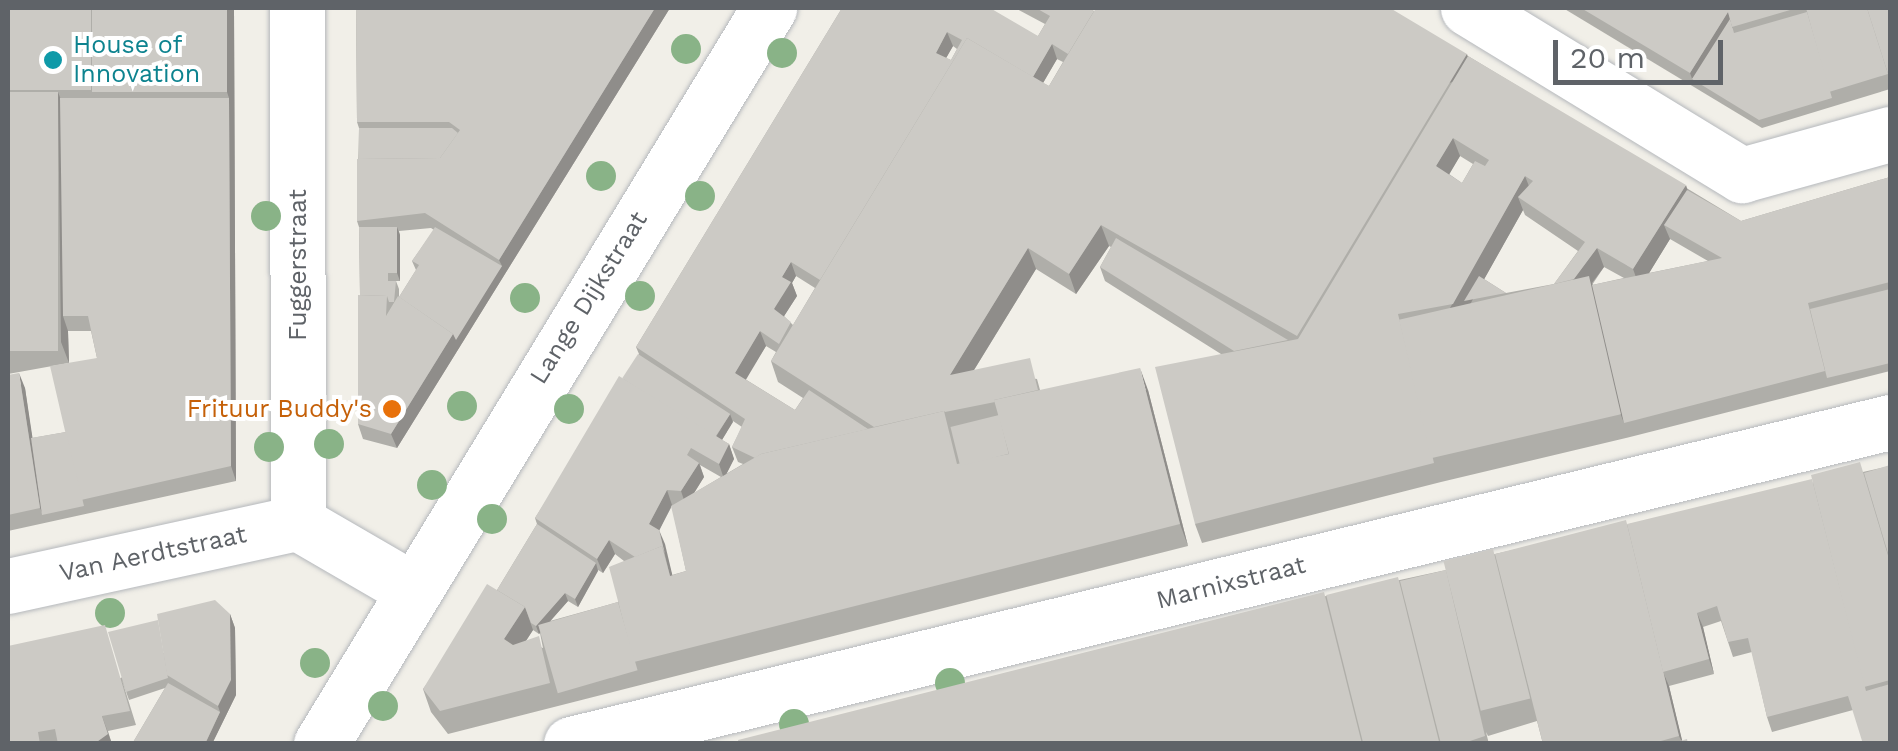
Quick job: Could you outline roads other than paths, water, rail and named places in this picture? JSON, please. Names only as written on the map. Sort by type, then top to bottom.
[{"type":"street","name":"Fuggerstraat","points":[[297,8],[298,523]]},
{"type":"street","name":"Lange Dijkstraat","points":[[320,744],[410,588],[769,8]]},
{"type":"street","points":[[1468,8],[1742,176],[1890,134]]},
{"type":"street","name":"Marnixstraat","points":[[571,744],[1890,422]]},
{"type":"street","name":"Van Aerdtstraat","points":[[8,586],[298,523]]},
{"type":"street","points":[[298,523],[410,588]]},
{"type":"place","name":"House of Innovation","points":[[53,60]]},
{"type":"place","name":"Frituur Buddy's","points":[[392,409]]}]
